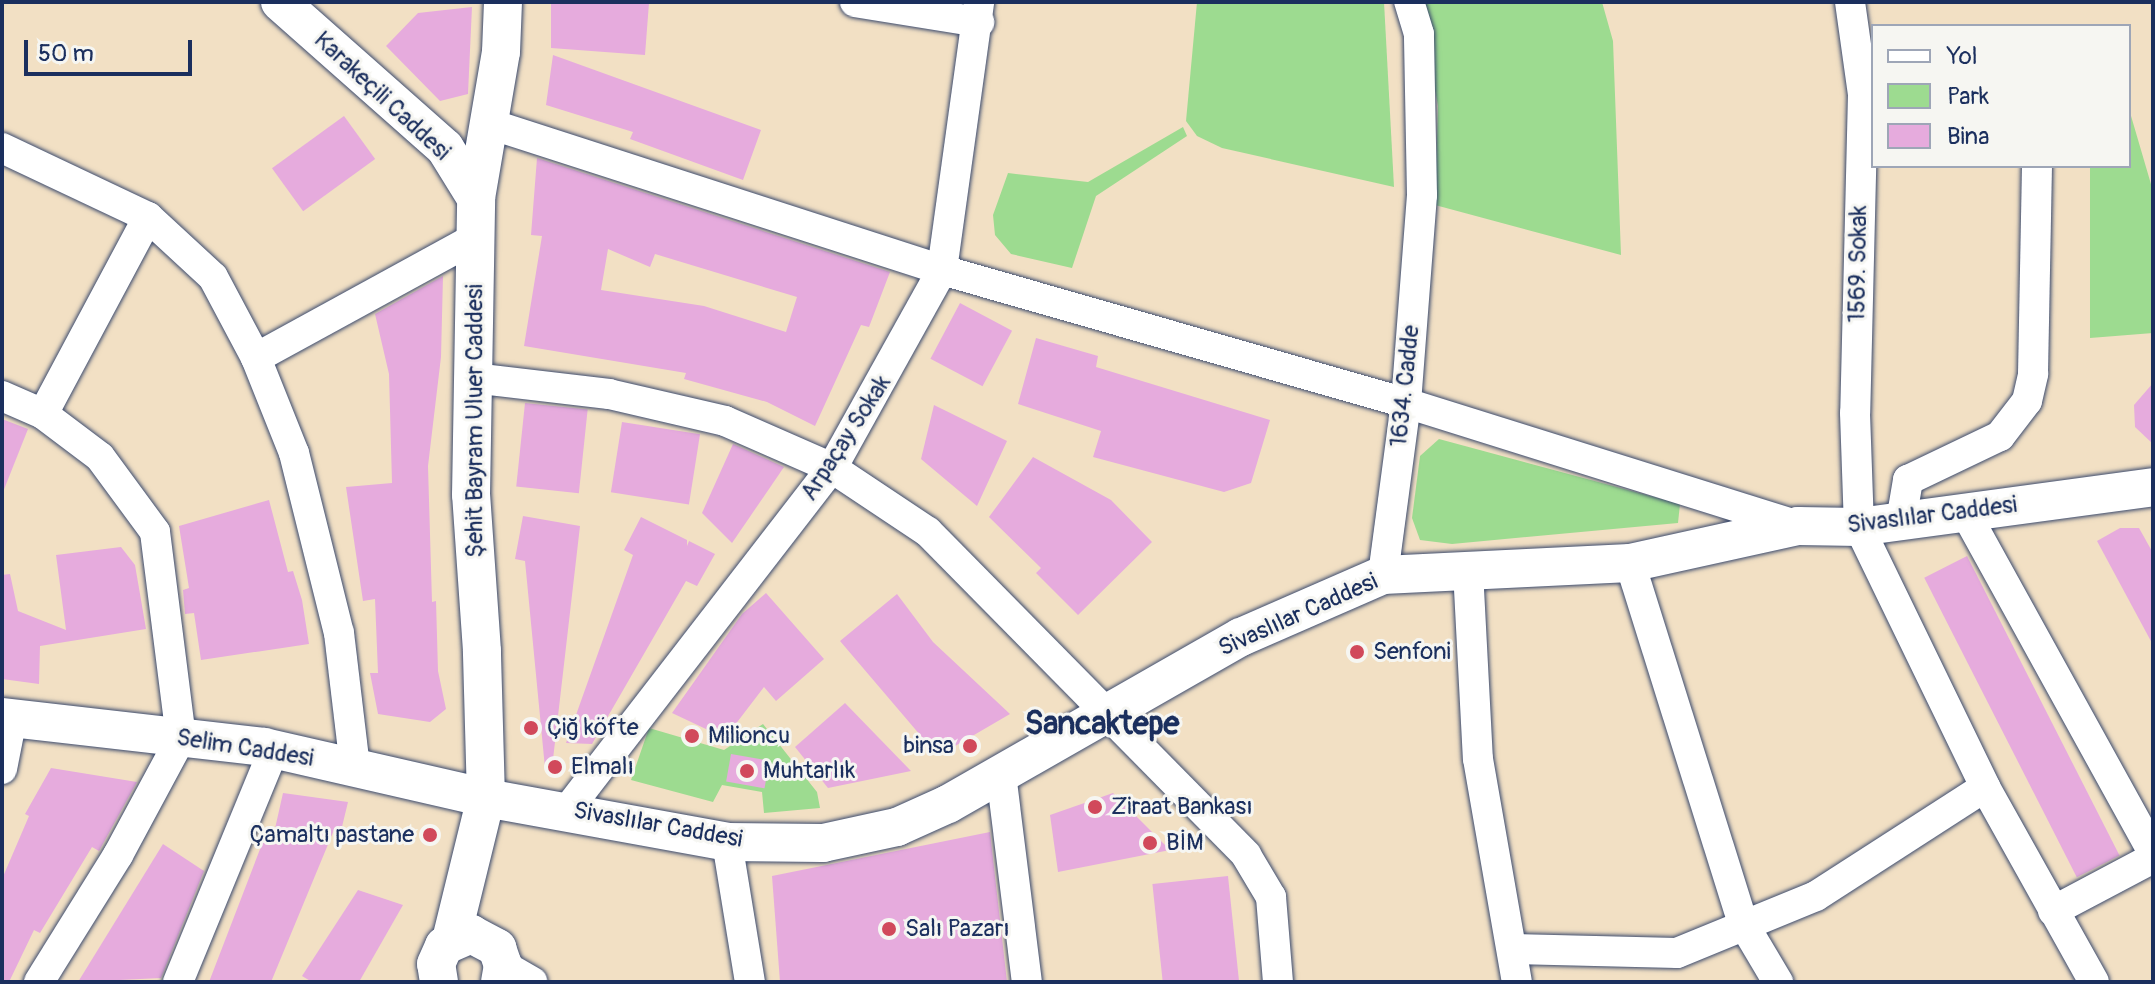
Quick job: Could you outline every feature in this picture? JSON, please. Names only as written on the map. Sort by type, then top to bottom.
[{"type":"main road","name":"Karakeçili Caddesi","points":[[280,2],[445,148],[476,198]]},
{"type":"main road","name":"Şehit Bayram Uluer Caddesi","points":[[478,842],[486,798],[482,651],[471,495],[476,198],[501,52],[503,2]]},
{"type":"main road","name":"Sivaslılar Caddesi","points":[[486,798],[568,809],[727,842],[823,843],[897,827],[1001,774],[1241,637],[1383,575],[1630,563],[1798,526],[1859,527],[2153,487]]},
{"type":"main road","name":"Selim Caddesi","points":[[7,718],[274,749],[486,798]]},
{"type":"main road","points":[[444,956],[478,842]]},
{"type":"main road","points":[[478,842],[507,968]]},
{"type":"main road","points":[[444,956],[471,934],[507,968]]},
{"type":"street","points":[[855,2],[979,12]]},
{"type":"street","name":"1634. Cadde","points":[[1383,575],[1406,403],[1422,195],[1420,48],[1409,2]]},
{"type":"street","name":"1569. Sokak","points":[[1850,2],[1863,94],[1855,413],[1859,527]]},
{"type":"street","name":"Arpaçay Sokak","points":[[568,809],[832,468],[942,270],[979,12]]},
{"type":"street","points":[[487,123],[942,270],[1406,403],[1798,526]]},
{"type":"street","points":[[2,148],[148,217],[213,277],[256,358],[294,453],[339,633],[355,767]]},
{"type":"street","points":[[1901,521],[1908,480],[2000,436],[2027,401],[2033,374],[2037,168]]},
{"type":"street","points":[[43,414],[148,217]]},
{"type":"street","points":[[256,358],[475,238]]},
{"type":"street","points":[[473,378],[609,394],[725,421],[832,468],[928,532],[1246,855],[1271,897],[1278,982]]},
{"type":"street","points":[[2,396],[43,414],[100,457],[155,532],[181,738],[118,855],[39,982]]},
{"type":"street","points":[[1965,512],[2153,855],[2053,911]]},
{"type":"street","points":[[1859,527],[1985,787],[2094,982]]},
{"type":"street","points":[[1630,563],[1743,923],[1778,982]]},
{"type":"street","points":[[1468,570],[1478,759],[1517,982]]},
{"type":"street","points":[[2,769],[7,718]]},
{"type":"street","points":[[178,982],[274,749]]},
{"type":"street","points":[[1001,774],[1027,982]]},
{"type":"street","points":[[1513,949],[1677,953],[1743,923],[1816,896],[1985,787]]},
{"type":"street","points":[[727,842],[750,982]]},
{"type":"street","points":[[416,982],[444,956]]},
{"type":"green space","points":[[1197,2],[1384,2],[1394,187],[1222,148],[1197,136],[1186,121]]},
{"type":"green space","points":[[1419,2],[1602,2],[1613,41],[1621,255],[1435,205],[1438,106]]},
{"type":"green space","points":[[2131,116],[2153,191],[2153,333],[2090,338],[2090,168],[2131,168]]},
{"type":"green space","points":[[1183,127],[1187,136],[1096,196],[1072,268],[1011,254],[995,235],[993,215],[1008,173],[1088,182]]},
{"type":"green space","points":[[1439,439],[1680,504],[1678,523],[1452,544],[1420,540],[1412,518],[1420,456]]},
{"type":"green space","points":[[763,724],[817,792],[820,808],[764,813],[762,792],[722,785],[713,802],[631,780],[649,728],[724,750]]},
{"type":"building","points":[[551,2],[649,3],[645,55],[551,48]]},
{"type":"building","points":[[472,7],[468,94],[440,101],[386,46],[418,13]]},
{"type":"building","points":[[553,55],[761,130],[743,180],[630,139],[633,132],[546,105]]},
{"type":"building","points":[[344,116],[375,159],[303,211],[272,168]]},
{"type":"building","points":[[537,158],[890,272],[869,327],[861,325],[815,426],[767,402],[684,379],[686,373],[524,346],[542,236],[531,235]],"holes":[[[608,249],[650,267],[655,254],[797,297],[786,332],[704,306],[601,290]]]},
{"type":"building","points":[[443,276],[441,357],[428,466],[432,602],[436,601],[438,671],[446,709],[430,722],[378,714],[370,673],[378,673],[375,599],[363,601],[346,487],[392,483],[389,374],[375,314]]},
{"type":"building","points":[[960,303],[1012,331],[983,386],[930,359]]},
{"type":"building","points":[[1036,338],[1098,356],[1096,367],[1270,420],[1251,483],[1224,492],[1093,457],[1101,431],[1018,404]]},
{"type":"building","points":[[2153,383],[2153,444],[2135,427],[2134,405]]},
{"type":"building","points":[[525,403],[588,410],[579,493],[516,487]]},
{"type":"building","points":[[934,405],[1007,441],[977,506],[921,459]]},
{"type":"building","points":[[2,419],[28,429],[3,492],[2,492]]},
{"type":"building","points":[[622,422],[700,434],[689,504],[611,492]]},
{"type":"building","points":[[733,444],[784,467],[732,543],[702,513]]},
{"type":"building","points":[[1033,457],[1111,500],[1152,542],[1078,615],[1036,573],[1041,568],[989,517]]},
{"type":"building","points":[[269,500],[288,572],[293,571],[302,600],[309,644],[201,660],[194,613],[185,614],[183,590],[189,588],[179,526]]},
{"type":"building","points":[[523,516],[580,526],[552,768],[545,768],[525,561],[515,559]]},
{"type":"building","points":[[641,517],[687,540],[687,546],[689,541],[715,554],[697,586],[686,581],[592,744],[566,743],[633,555],[624,550]]},
{"type":"building","points":[[2120,528],[2139,528],[2153,553],[2153,645],[2097,541]]},
{"type":"building","points":[[121,547],[135,565],[146,629],[40,646],[39,684],[2,679],[2,575],[10,574],[18,611],[66,630],[56,555]]},
{"type":"building","points":[[1967,556],[2120,855],[2077,877],[1924,578]]},
{"type":"building","points":[[766,593],[824,659],[776,701],[764,687],[725,738],[672,713],[742,614]]},
{"type":"building","points":[[897,594],[933,642],[1010,714],[938,756],[840,641]]},
{"type":"building","points":[[845,703],[911,771],[828,788],[795,747]]},
{"type":"building","name":"Muhtarlık","points":[[731,754],[769,761],[765,788],[726,782]]},
{"type":"building","points":[[51,768],[137,782],[99,851],[92,847],[40,933],[34,930],[9,982],[2,982],[2,879],[29,816],[25,814]]},
{"type":"building","points":[[283,793],[348,802],[341,831],[334,830],[271,982],[209,982],[267,831],[274,833]]},
{"type":"building","points":[[1113,793],[1170,850],[1058,872],[1050,815]]},
{"type":"building","name":"Salı Pazarı","points":[[990,832],[1007,982],[780,982],[772,876]]},
{"type":"building","points":[[163,844],[204,871],[161,978],[78,982]]},
{"type":"building","points":[[1228,876],[1239,982],[1163,982],[1152,884]]},
{"type":"building","points":[[358,890],[403,905],[359,982],[312,982],[302,976]]},
{"type":"place","name":"Senfoni","points":[[1357,652]]},
{"type":"place","name":"Çiğ köfte","points":[[531,728]]},
{"type":"place","name":"Milioncu","points":[[692,736]]},
{"type":"place","name":"binsa","points":[[970,746]]},
{"type":"place","name":"Elmalı","points":[[555,767]]},
{"type":"place","name":"Muhtarlık","points":[[747,771]]},
{"type":"place","name":"Ziraat Bankası","points":[[1095,807]]},
{"type":"place","name":"Çamaltı pastane","points":[[430,835]]},
{"type":"place","name":"BİM","points":[[1150,843]]},
{"type":"place","name":"Salı Pazarı","points":[[889,929]]},
{"type":"district","name":"Sancaktepe","points":[[1102,724]]}]
